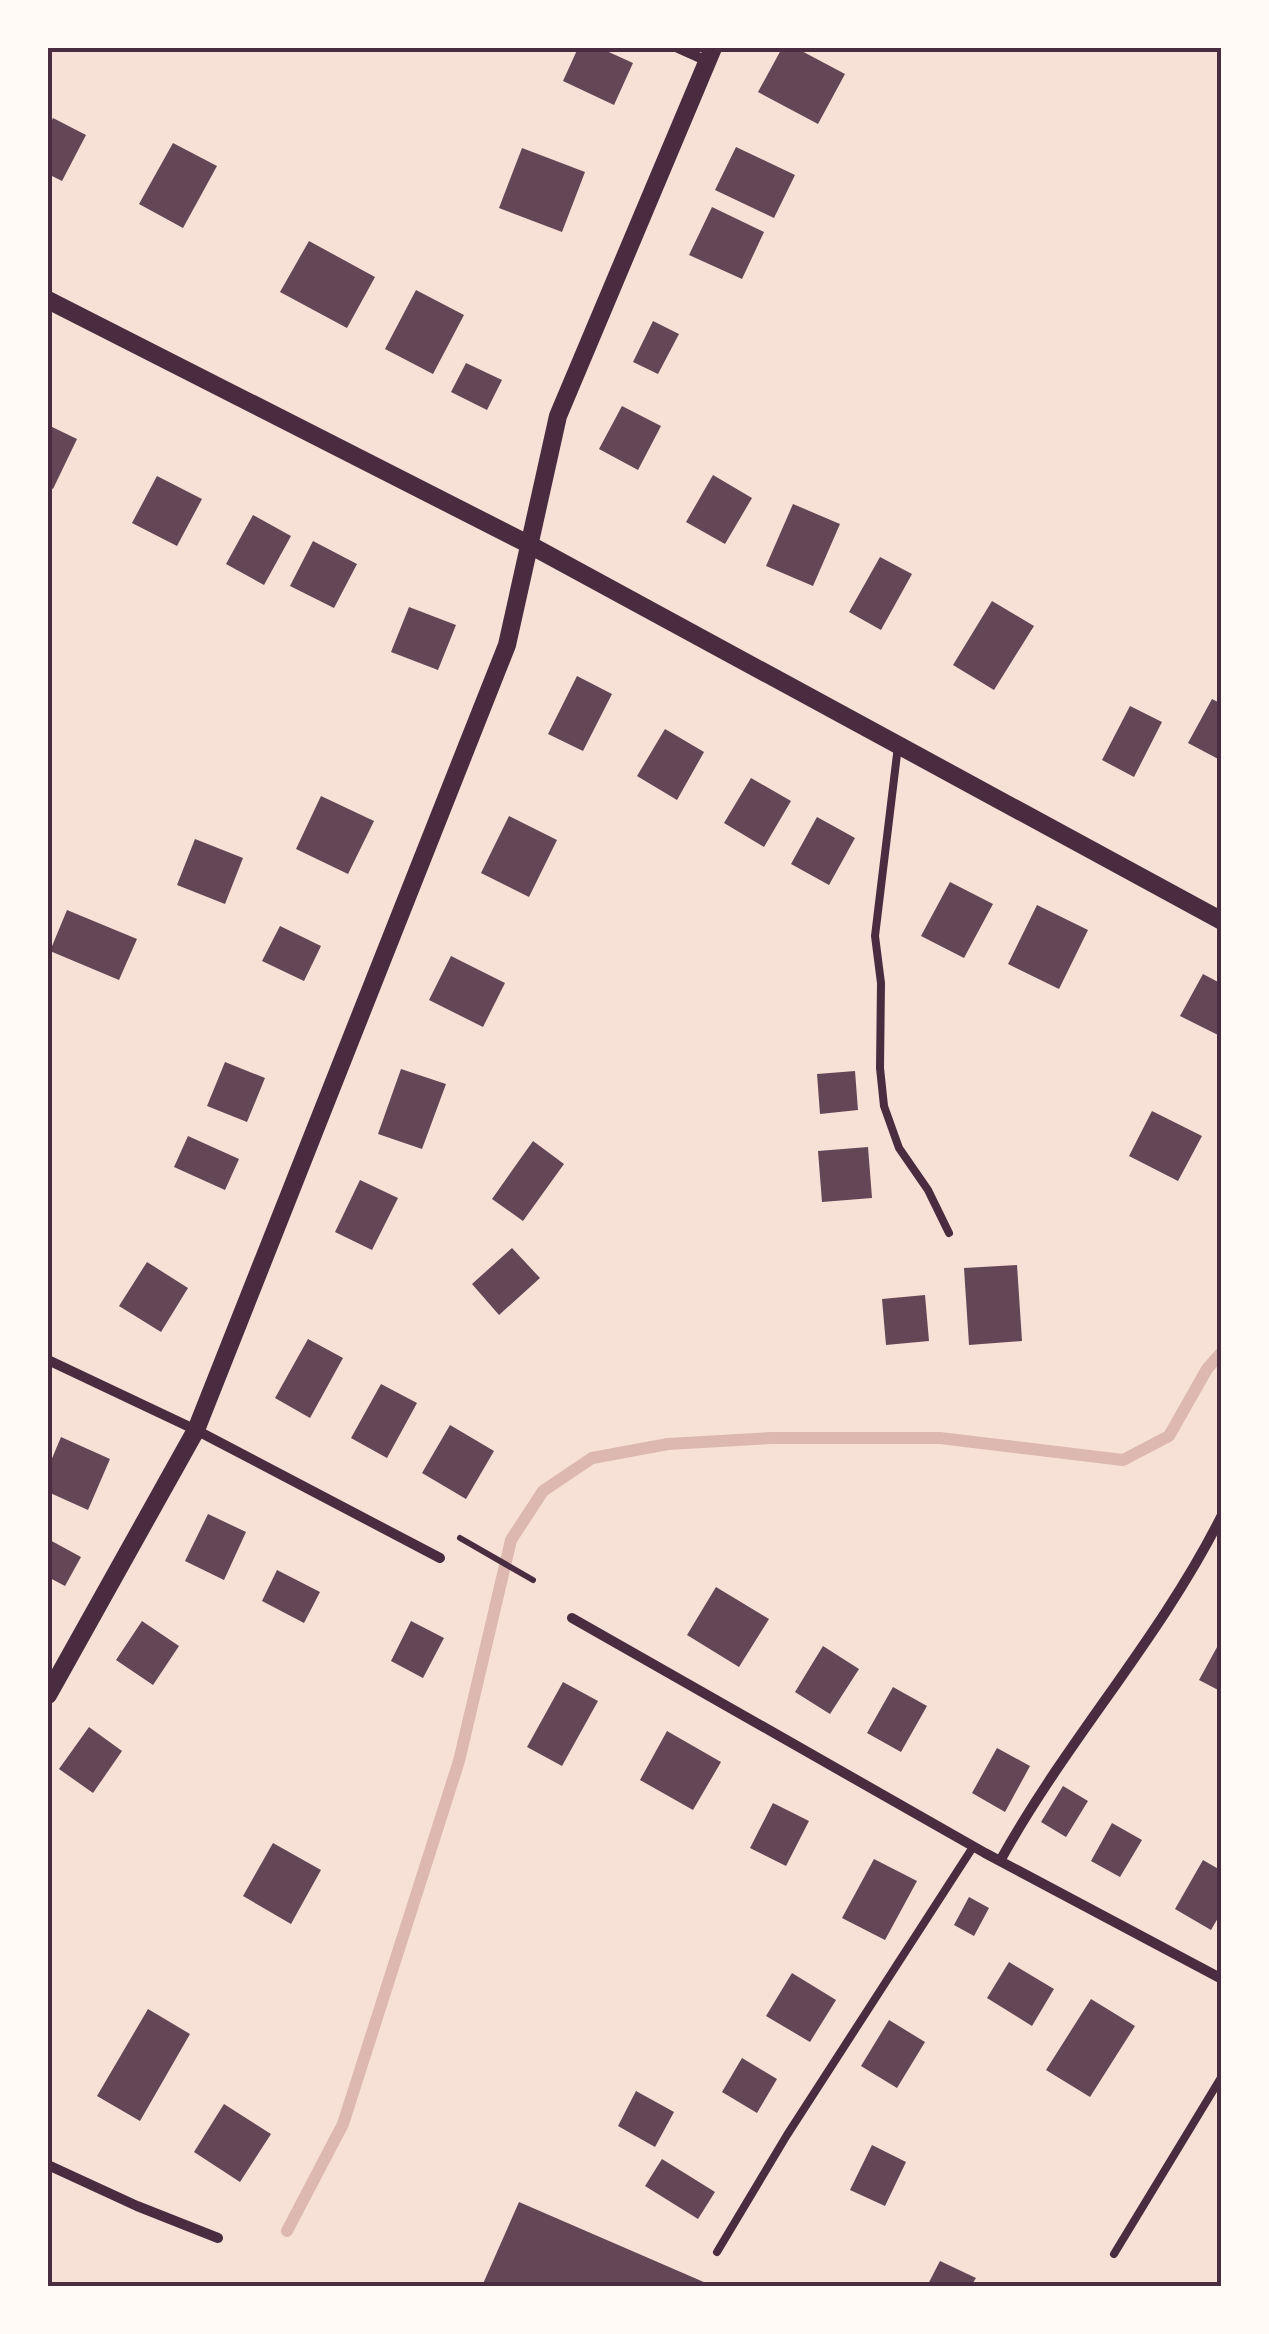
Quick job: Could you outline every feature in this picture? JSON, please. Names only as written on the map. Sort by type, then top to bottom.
[{"type":"street","points":[[48,1695],[196,1430],[501,662],[558,416],[710,54],[678,48]]},
{"type":"street","points":[[48,300],[530,545],[1222,921]]},
{"type":"street","points":[[48,1360],[196,1430],[440,1558]]},
{"type":"street","points":[[1000,1861],[1195,1569],[1222,1515]]},
{"type":"street","points":[[572,1618],[974,1847],[1222,1979]]},
{"type":"street","points":[[48,2166],[218,2238]]},
{"type":"lane","points":[[898,744],[875,936],[881,982],[880,1068],[884,1106],[899,1148],[928,1190],[949,1233]]},
{"type":"lane","points":[[717,2252],[786,2135],[974,1847]]},
{"type":"lane","points":[[1114,2254],[1222,2076]]},
{"type":"path","points":[[460,1538],[533,1580]]},
{"type":"building","points":[[578,48],[600,48],[633,63],[614,105],[563,81]]},
{"type":"building","points":[[782,48],[796,48],[845,74],[818,124],[758,92]]},
{"type":"building","points":[[53,118],[86,135],[62,181],[48,174],[48,129]]},
{"type":"building","points":[[173,143],[217,166],[183,228],[139,204]]},
{"type":"building","points":[[736,147],[795,175],[774,218],[715,190]]},
{"type":"building","points":[[522,148],[585,172],[562,232],[499,208]]},
{"type":"building","points":[[712,207],[764,232],[742,279],[689,255]]},
{"type":"building","points":[[309,241],[375,277],[347,328],[280,292]]},
{"type":"building","points":[[416,290],[464,315],[433,374],[385,349]]},
{"type":"building","points":[[653,321],[679,334],[658,374],[633,362]]},
{"type":"building","points":[[466,363],[502,380],[487,410],[451,392]]},
{"type":"building","points":[[622,406],[661,426],[638,470],[599,449]]},
{"type":"building","points":[[48,425],[77,439],[53,489],[48,486]]},
{"type":"building","points":[[713,475],[752,498],[725,544],[686,522]]},
{"type":"building","points":[[157,476],[202,499],[177,546],[132,523]]},
{"type":"building","points":[[793,504],[840,524],[813,586],[766,566]]},
{"type":"building","points":[[253,515],[291,536],[264,585],[226,564]]},
{"type":"building","points":[[313,541],[357,564],[334,608],[290,586]]},
{"type":"building","points":[[880,557],[912,574],[881,630],[849,612]]},
{"type":"building","points":[[992,601],[1034,626],[994,690],[953,665]]},
{"type":"building","points":[[409,607],[456,625],[438,670],[391,652]]},
{"type":"building","points":[[577,676],[612,694],[583,751],[548,734]]},
{"type":"building","points":[[1212,699],[1222,704],[1222,761],[1188,743]]},
{"type":"building","points":[[1130,706],[1162,722],[1134,777],[1102,760]]},
{"type":"building","points":[[665,729],[704,752],[677,800],[637,776]]},
{"type":"building","points":[[751,778],[791,801],[764,847],[724,823]]},
{"type":"building","points":[[321,796],[374,821],[348,874],[296,849]]},
{"type":"building","points":[[509,816],[557,840],[529,897],[481,873]]},
{"type":"building","points":[[817,817],[855,838],[829,885],[791,864]]},
{"type":"building","points":[[195,839],[243,858],[225,904],[177,885]]},
{"type":"building","points":[[950,882],[993,904],[964,958],[921,936]]},
{"type":"building","points":[[1037,905],[1088,930],[1059,989],[1008,964]]},
{"type":"building","points":[[67,910],[137,939],[119,980],[50,951]]},
{"type":"building","points":[[280,926],[321,946],[304,981],[262,961]]},
{"type":"building","points":[[451,956],[505,983],[483,1027],[429,1000]]},
{"type":"building","points":[[1203,974],[1222,984],[1222,1037],[1180,1016]]},
{"type":"building","points":[[225,1062],[265,1078],[247,1122],[207,1106]]},
{"type":"building","points":[[401,1069],[446,1084],[422,1149],[378,1134]]},
{"type":"building","points":[[855,1071],[858,1110],[820,1114],[817,1074]]},
{"type":"building","points":[[1152,1111],[1202,1136],[1178,1181],[1129,1156]]},
{"type":"building","points":[[188,1136],[239,1159],[225,1190],[174,1167]]},
{"type":"building","points":[[533,1141],[564,1164],[523,1221],[492,1199]]},
{"type":"building","points":[[868,1147],[872,1198],[822,1202],[818,1151]]},
{"type":"building","points":[[360,1180],[398,1198],[372,1250],[335,1232]]},
{"type":"building","points":[[512,1248],[540,1278],[499,1315],[472,1284]]},
{"type":"building","points":[[147,1262],[188,1288],[161,1332],[119,1306]]},
{"type":"building","points":[[1017,1265],[1022,1341],[969,1345],[964,1268]]},
{"type":"building","points":[[925,1295],[929,1341],[886,1345],[882,1299]]},
{"type":"building","points":[[308,1339],[343,1358],[310,1418],[275,1398]]},
{"type":"building","points":[[381,1384],[417,1403],[387,1458],[351,1438]]},
{"type":"building","points":[[450,1425],[494,1451],[466,1499],[422,1473]]},
{"type":"building","points":[[61,1437],[110,1459],[88,1510],[48,1492],[48,1468]]},
{"type":"building","points":[[208,1514],[246,1532],[224,1580],[185,1561]]},
{"type":"building","points":[[48,1539],[81,1557],[65,1586],[48,1577]]},
{"type":"building","points":[[277,1570],[320,1592],[304,1623],[262,1601]]},
{"type":"building","points":[[716,1587],[769,1619],[739,1667],[687,1635]]},
{"type":"building","points":[[142,1621],[179,1646],[153,1685],[116,1660]]},
{"type":"building","points":[[411,1621],[444,1638],[423,1678],[391,1661]]},
{"type":"building","points":[[1222,1638],[1222,1692],[1199,1680]]},
{"type":"building","points":[[823,1646],[859,1669],[830,1714],[795,1692]]},
{"type":"building","points":[[563,1682],[598,1701],[562,1766],[527,1747]]},
{"type":"building","points":[[893,1687],[927,1706],[901,1752],[867,1733]]},
{"type":"building","points":[[89,1727],[122,1751],[93,1793],[59,1769]]},
{"type":"building","points":[[667,1731],[721,1762],[693,1810],[640,1780]]},
{"type":"building","points":[[997,1748],[1030,1766],[1005,1812],[972,1793]]},
{"type":"building","points":[[1063,1786],[1088,1801],[1066,1837],[1041,1822]]},
{"type":"building","points":[[773,1803],[809,1821],[786,1866],[750,1848]]},
{"type":"building","points":[[1112,1823],[1142,1840],[1120,1877],[1091,1861]]},
{"type":"building","points":[[273,1843],[321,1870],[291,1924],[243,1896]]},
{"type":"building","points":[[874,1859],[917,1881],[885,1940],[842,1918]]},
{"type":"building","points":[[1203,1860],[1222,1871],[1222,1911],[1211,1930],[1175,1909]]},
{"type":"building","points":[[969,1897],[989,1908],[974,1936],[954,1925]]},
{"type":"building","points":[[1009,1962],[1054,1989],[1032,2026],[987,1998]]},
{"type":"building","points":[[792,1973],[836,2000],[810,2042],[766,2016]]},
{"type":"building","points":[[1091,1999],[1135,2026],[1090,2097],[1046,2070]]},
{"type":"building","points":[[148,2009],[190,2034],[140,2121],[97,2096]]},
{"type":"building","points":[[889,2020],[925,2042],[897,2088],[861,2066]]},
{"type":"building","points":[[742,2058],[777,2079],[757,2113],[722,2092]]},
{"type":"building","points":[[636,2091],[674,2112],[655,2147],[618,2126]]},
{"type":"building","points":[[224,2104],[271,2134],[240,2182],[194,2152]]},
{"type":"building","points":[[872,2145],[906,2162],[885,2206],[850,2190]]},
{"type":"building","points":[[662,2159],[715,2192],[698,2219],[645,2186]]},
{"type":"building","points":[[519,2202],[713,2286],[482,2286]]},
{"type":"building","points":[[940,2261],[976,2278],[971,2286],[927,2286]]},
{"type":"waterway","points":[[287,2231],[343,2124],[459,1761],[511,1540],[543,1491],[592,1458],[668,1444],[771,1438],[940,1438],[1123,1460],[1169,1436],[1207,1369],[1222,1352]]}]
